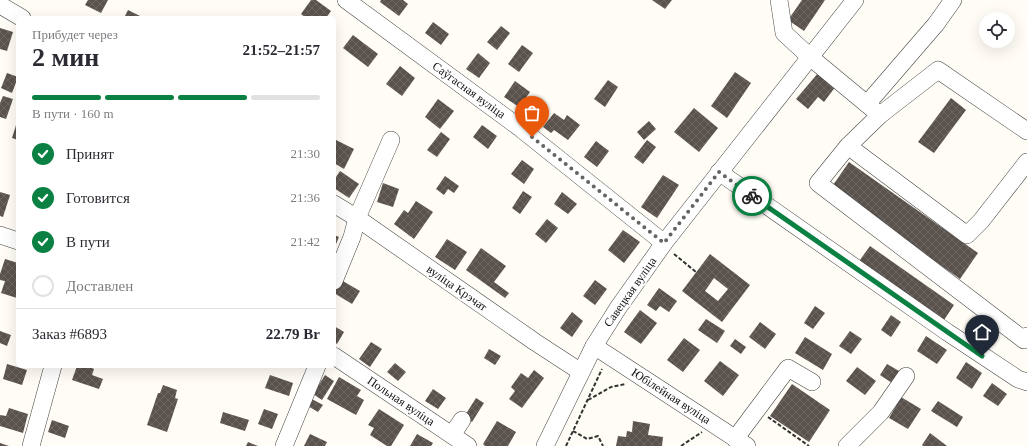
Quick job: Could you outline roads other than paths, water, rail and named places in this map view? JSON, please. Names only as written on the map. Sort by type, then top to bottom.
[{"type":"street","name":"Саўгасная вуліца","points":[[346,0],[520,128],[668,248]]},
{"type":"street","points":[[779,0],[784,33],[810,57],[880,115]]},
{"type":"street","name":"Савецкая вуліца","points":[[545,446],[594,346],[618,308],[668,248],[719,172],[855,0]]},
{"type":"street","points":[[867,104],[936,24],[953,0]]},
{"type":"street","points":[[0,5],[19,16]]},
{"type":"street","points":[[1027,131],[938,70],[880,115],[848,146],[818,183],[1024,340],[1027,336]]},
{"type":"street","points":[[336,276],[352,237],[357,218],[391,140]]},
{"type":"street","points":[[848,146],[967,235],[981,221],[1027,162]]},
{"type":"street","points":[[719,172],[947,332],[1018,379],[1027,382]]},
{"type":"street","name":"вуліца Крэчат","points":[[336,205],[357,218],[535,342],[581,372]]},
{"type":"street","points":[[0,235],[16,240]]},
{"type":"street","name":"Юбілейная вуліца","points":[[594,346],[741,442]]},
{"type":"street","name":"Польная вуліца","points":[[336,357],[468,446]]},
{"type":"street","points":[[31,446],[52,368]]},
{"type":"street","points":[[284,446],[316,368]]},
{"type":"street","points":[[741,442],[756,410],[788,368],[812,382]]},
{"type":"street","points":[[847,446],[882,412],[906,376]]},
{"type":"street","points":[[452,435],[462,420]]}]
